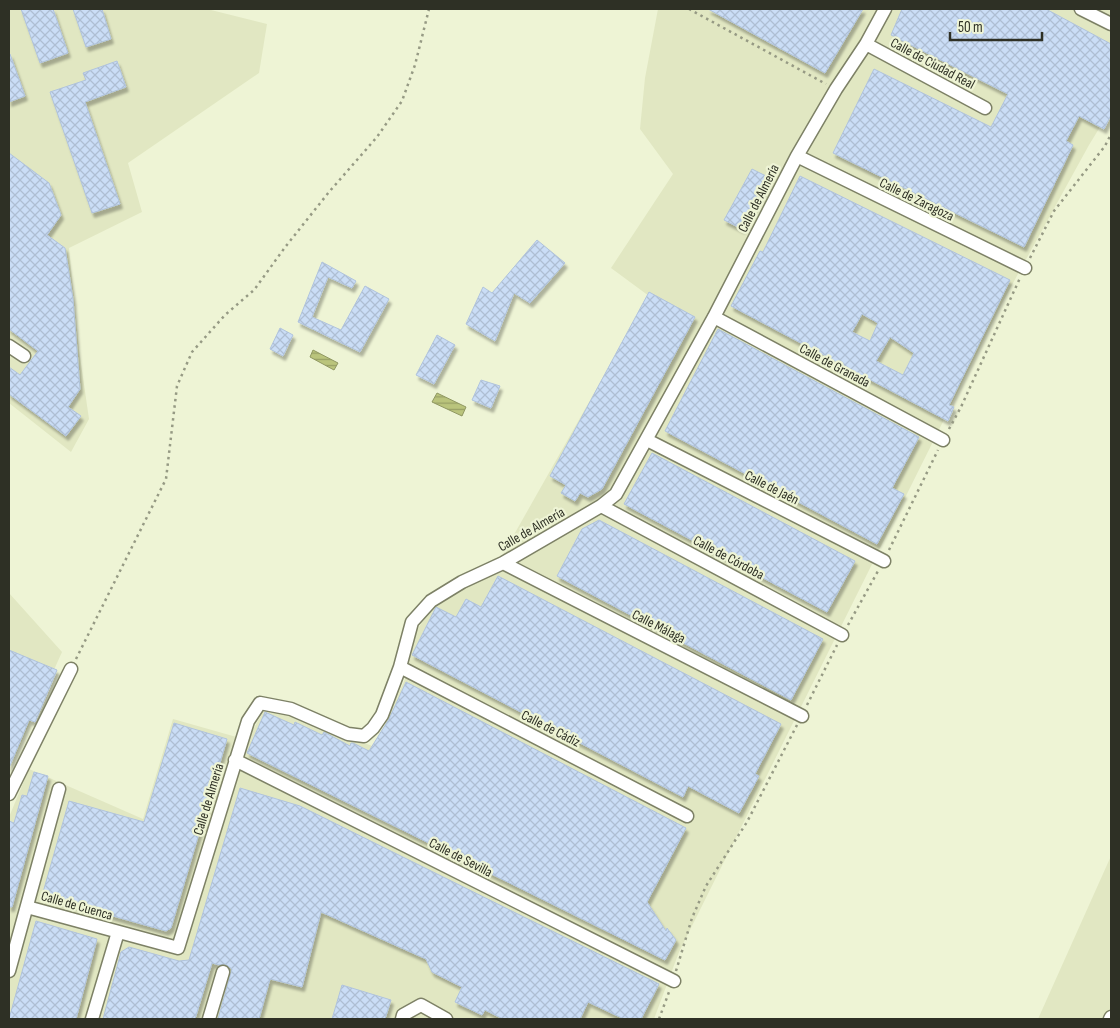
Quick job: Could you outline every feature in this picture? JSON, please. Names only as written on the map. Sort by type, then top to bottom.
[{"type":"street","name":"Calle de Almería","points":[[178,948],[248,721],[260,703],[291,709],[348,734],[364,736],[374,728],[382,715],[400,667],[412,622],[431,601],[462,582],[503,563],[555,531],[601,506],[616,494],[714,317],[797,156],[836,89],[866,44],[885,9]]},
{"type":"street","points":[[1081,9],[1111,24]]},
{"type":"street","name":"Calle de Ciudad Real","points":[[866,44],[985,108]]},
{"type":"street","name":"Calle de Zaragoza","points":[[797,156],[1025,268]]},
{"type":"street","name":"Calle de Granada","points":[[714,317],[943,440]]},
{"type":"street","points":[[9,346],[24,356]]},
{"type":"street","name":"Calle de Jaén","points":[[647,440],[884,561]]},
{"type":"street","name":"Calle de Córdoba","points":[[601,506],[842,635]]},
{"type":"street","name":"Calle Málaga","points":[[503,563],[802,716]]},
{"type":"street","name":"Calle de Cádiz","points":[[400,667],[687,816]]},
{"type":"street","points":[[9,794],[71,669]]},
{"type":"street","name":"Calle de Sevilla","points":[[235,760],[674,981]]},
{"type":"street","points":[[9,971],[59,789]]},
{"type":"street","name":"Calle de Cuenca","points":[[27,907],[178,948]]},
{"type":"street","name":"Calle de Cuenca","points":[[92,1019],[118,932]]},
{"type":"street","points":[[209,1019],[222,972]]},
{"type":"street","points":[[402,1019],[403,1015],[420,1005],[444,1018]]},
{"type":"path","points":[[71,669],[166,479],[177,386],[192,352],[225,315],[254,290],[329,192],[377,137],[402,101],[415,65],[429,9]]},
{"type":"path","points":[[689,9],[836,89]]},
{"type":"shaded area","points":[[9,9],[207,9],[267,24],[259,73],[128,163],[142,212],[69,248],[79,350],[89,419],[71,452],[9,403]]},
{"type":"shaded area","points":[[658,9],[1111,9],[1111,109],[1089,145],[1002,303],[679,952],[654,1019],[9,1019],[9,817],[29,769],[143,819],[173,719],[247,740],[266,707],[375,747],[405,679],[407,645],[435,603],[494,570],[649,296],[611,268],[673,174],[640,129],[645,78]]},
{"type":"shaded area","points":[[313,350],[338,363],[334,370],[310,357]]},
{"type":"shaded area","points":[[437,393],[466,407],[462,416],[432,402]]},
{"type":"shaded area","points":[[9,593],[62,652],[9,770]]},
{"type":"shaded area","points":[[1111,856],[1111,1019],[1038,1019]]},
{"type":"building","points":[[21,9],[53,9],[68,53],[40,63]]},
{"type":"building","points":[[73,9],[102,9],[111,39],[86,47]]},
{"type":"building","points":[[708,9],[863,9],[825,73]]},
{"type":"building","points":[[902,9],[1046,9],[1111,44],[1111,115],[1104,129],[1079,116],[1066,141],[1073,145],[1024,247],[833,153],[874,69],[991,127],[1008,94],[891,35]]},
{"type":"building","points":[[9,54],[25,96],[9,102]]},
{"type":"building","points":[[117,61],[126,87],[85,102],[120,204],[92,213],[50,92],[86,80],[83,73]]},
{"type":"building","points":[[9,153],[49,183],[61,215],[47,235],[65,248],[73,299],[80,389],[68,407],[81,416],[66,436],[9,394],[9,367],[20,375],[38,351],[9,329]]},
{"type":"building","points":[[752,169],[770,178],[742,229],[724,220]]},
{"type":"building","points":[[800,176],[1010,280],[949,405],[954,407],[948,421],[731,306],[760,251],[763,252]],"holes":[[[862,314],[878,323],[870,341],[852,332]],[[890,337],[914,353],[903,375],[876,361]]]},
{"type":"building","points":[[537,240],[565,263],[530,303],[514,293],[495,341],[466,324],[483,287],[492,293]]},
{"type":"building","points":[[322,262],[356,281],[352,288],[328,277],[312,317],[341,330],[365,286],[389,299],[360,352],[298,322]]},
{"type":"building","points":[[649,292],[695,317],[602,489],[588,497],[580,493],[575,501],[561,493],[566,485],[550,476]]},
{"type":"building","points":[[280,328],[293,335],[283,356],[270,349]]},
{"type":"building","points":[[718,329],[919,437],[892,488],[904,494],[877,544],[665,431]]},
{"type":"building","points":[[437,335],[455,345],[434,384],[416,375]]},
{"type":"building","points":[[481,380],[500,386],[491,408],[472,400]]},
{"type":"building","points":[[652,453],[855,561],[827,612],[624,504]]},
{"type":"building","points":[[599,520],[823,639],[791,700],[557,576],[582,529]]},
{"type":"building","points":[[498,576],[781,724],[755,774],[759,776],[739,813],[688,786],[683,797],[412,655],[436,607],[456,617],[466,599],[481,607]]},
{"type":"building","points":[[9,650],[57,670],[35,722],[29,720],[9,768]]},
{"type":"building","points":[[406,682],[686,828],[647,902],[666,931],[667,928],[676,940],[665,960],[247,753],[265,712],[294,725],[295,722],[322,735],[324,732],[350,746],[353,743],[369,751],[389,719]]},
{"type":"building","points":[[174,723],[227,739],[171,928],[166,931],[42,896],[69,801],[144,822]]},
{"type":"building","points":[[34,772],[48,776],[12,907],[9,907],[9,821],[14,823],[22,795],[27,796]]},
{"type":"building","points":[[240,788],[300,806],[659,984],[641,1019],[624,1019],[588,1002],[580,1019],[503,1019],[485,1010],[482,1015],[455,1002],[462,987],[432,972],[426,959],[321,912],[302,987],[270,979],[259,1019],[218,1019],[232,969],[225,964],[212,963],[195,1019],[103,1019],[121,952],[129,947],[179,961],[189,960]]},
{"type":"building","points":[[36,921],[97,939],[76,1019],[9,1019]]},
{"type":"building","points":[[342,985],[391,1000],[385,1019],[332,1019]]}]
